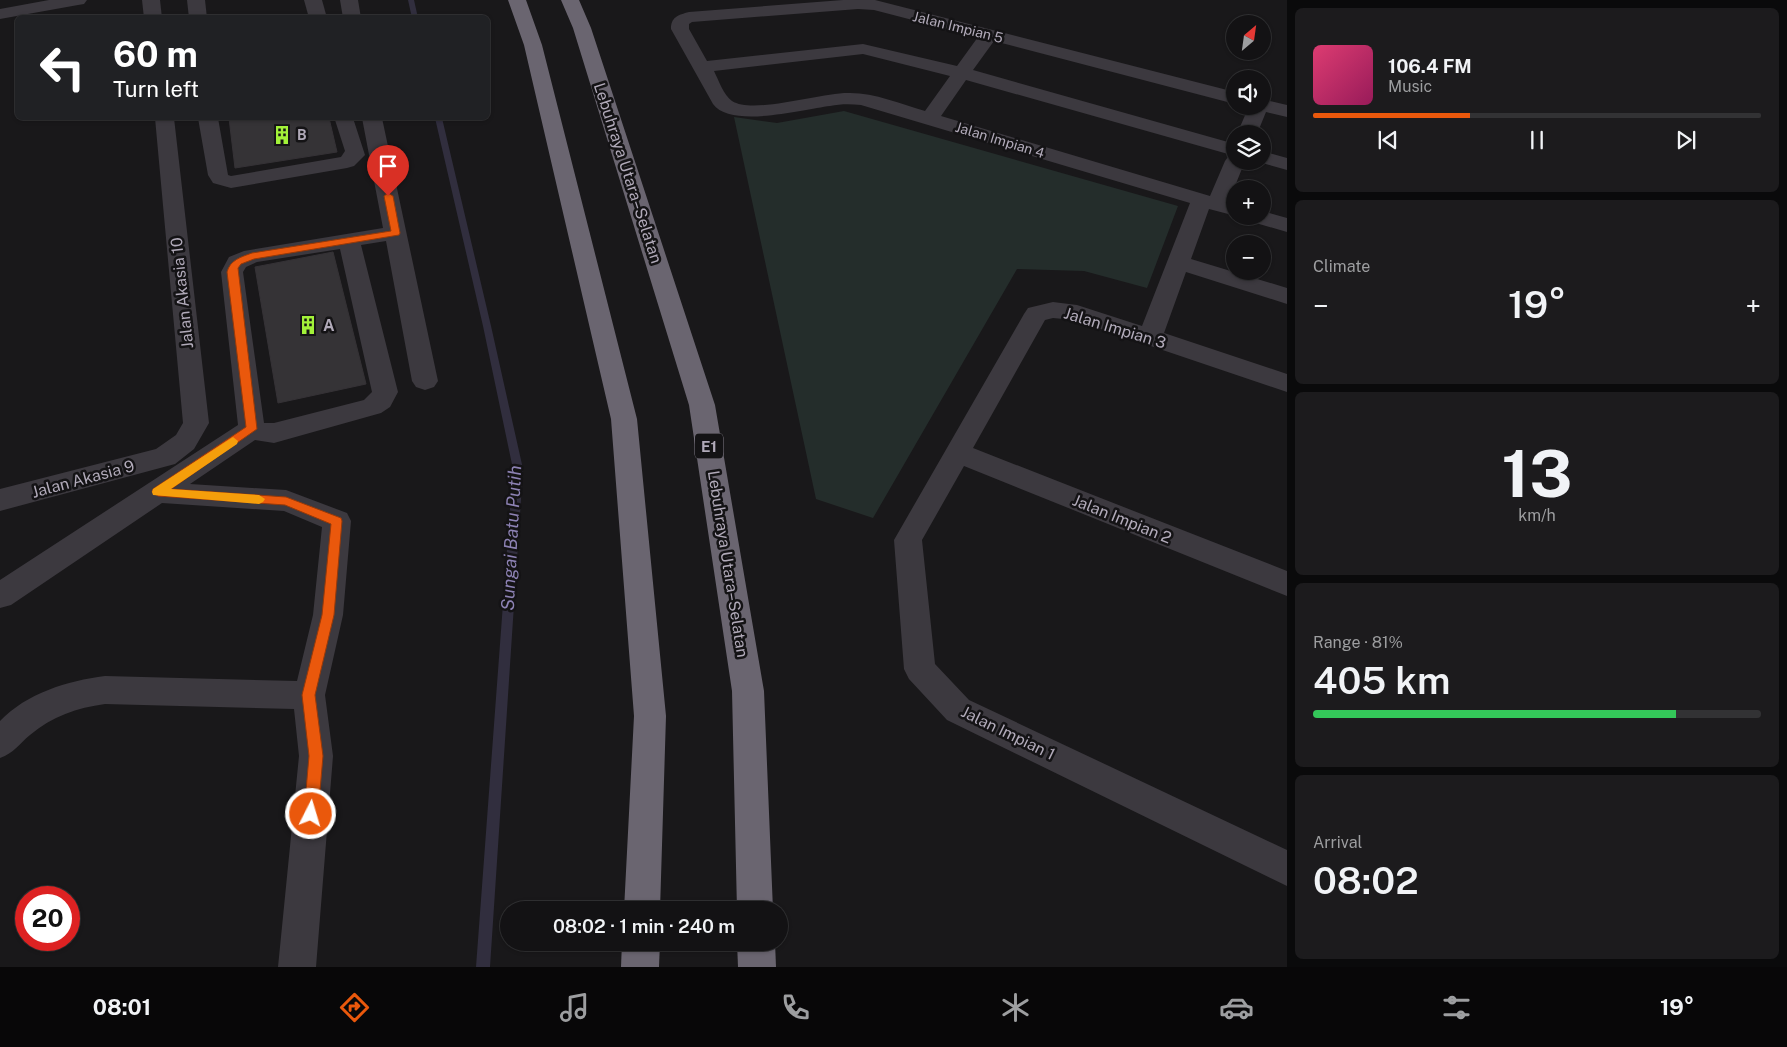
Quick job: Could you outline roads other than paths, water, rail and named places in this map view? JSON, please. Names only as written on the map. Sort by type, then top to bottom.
[{"type":"highway","points":[[517,0],[533,45],[624,419],[650,716],[642,901]]},
{"type":"highway","name":"Lebuhraya Utara–Selatan","points":[[570,0],[582,28],[702,405],[748,691],[755,901]]},
{"type":"highway","points":[[640,967],[641,951]]},
{"type":"highway","points":[[756,951],[757,967]]},
{"type":"street","points":[[0,14],[78,0]]},
{"type":"street","points":[[151,0],[153,15]]},
{"type":"street","points":[[196,0],[198,15]]},
{"type":"street","points":[[313,0],[317,15]]},
{"type":"street","points":[[349,0],[352,15]]},
{"type":"street","name":"Jalan Impian 5","points":[[762,111],[741,110],[724,104],[680,29],[680,21],[689,17],[868,5],[1226,96]]},
{"type":"street","points":[[929,119],[989,35]]},
{"type":"street","points":[[703,67],[863,49],[962,73],[1226,147]]},
{"type":"street","name":"Jalan Impian 4","points":[[762,111],[855,98],[1218,205]]},
{"type":"street","points":[[1271,108],[1287,111]]},
{"type":"street","name":"Jalan Akasia 10","points":[[164,120],[196,423],[185,442],[165,457]]},
{"type":"street","points":[[208,120],[218,175],[220,179],[231,182],[346,162],[355,154],[355,151],[345,120]]},
{"type":"street","points":[[373,120],[425,382]]},
{"type":"street","points":[[1271,160],[1287,164]]},
{"type":"street","points":[[1150,338],[1178,262],[1218,205],[1232,170]]},
{"type":"street","points":[[1271,220],[1287,225]]},
{"type":"street","points":[[252,429],[232,272],[233,267],[237,262],[252,256],[396,233]]},
{"type":"street","points":[[252,429],[263,433],[274,433],[372,407],[381,401],[385,392],[348,241]]},
{"type":"street","points":[[1178,262],[1287,296]]},
{"type":"street","name":"Jalan Impian 3","points":[[958,453],[1036,314],[1053,310],[1077,313],[1287,384]]},
{"type":"street","points":[[0,596],[252,429]]},
{"type":"street","name":"Jalan Impian 2","points":[[958,453],[1287,584]]},
{"type":"street","name":"Jalan Impian 1","points":[[958,453],[908,540],[920,669],[958,710],[1287,868]]},
{"type":"street","name":"Jalan Akasia 9","points":[[0,500],[165,457]]},
{"type":"street","points":[[158,492],[286,501],[337,521],[328,615],[309,695],[316,756],[297,967]]},
{"type":"street","points":[[0,743],[19,724],[39,710],[61,699],[84,692],[105,690],[309,695]]},
{"type":"waterway","name":"Sungai Batu Putih","points":[[411,0],[414,15]]},
{"type":"waterway","name":"Sungai Batu Putih","points":[[438,120],[487,326],[518,469],[483,967]]},
{"type":"place","name":"B","points":[[282,135]]},
{"type":"place","name":"A","points":[[308,325]]}]
